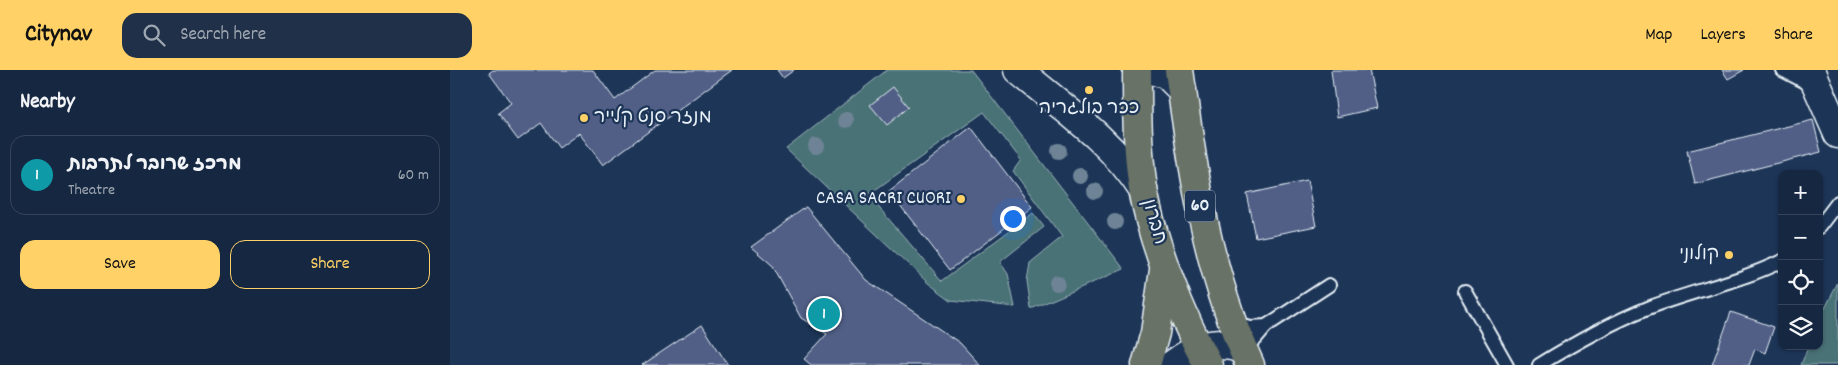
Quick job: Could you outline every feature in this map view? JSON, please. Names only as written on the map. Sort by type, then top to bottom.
[{"type":"highway","name":"חברון","points":[[1137,70],[1138,149],[1143,190],[1164,261],[1207,359]]},
{"type":"highway","name":"60","points":[[1181,80],[1200,206],[1230,319],[1247,357]]},
{"type":"highway","points":[[1146,365],[1160,309],[1164,261]]},
{"type":"street","points":[[1018,70],[1113,151],[1132,172],[1143,190]]},
{"type":"street","points":[[1150,70],[1181,80]]},
{"type":"street","points":[[1814,79],[1838,134]]},
{"type":"street","points":[[1172,365],[1207,359],[1217,344],[1247,357]]},
{"type":"lane","points":[[1782,70],[1814,79]]},
{"type":"lane","points":[[1823,222],[1838,202]]},
{"type":"lane","points":[[1539,365],[1647,308],[1752,274],[1778,263]]},
{"type":"lane","points":[[1247,357],[1256,338],[1266,326],[1329,285]]},
{"type":"lane","points":[[1465,291],[1507,365]]},
{"type":"lane","points":[[1230,319],[1249,327],[1266,326]]},
{"type":"green space","points":[[887,70],[971,70],[1124,269],[1031,309],[1027,281],[1030,263],[1062,237],[1013,171],[1021,160],[984,112],[868,195],[942,281],[1033,213],[1044,227],[1000,262],[1008,274],[1015,307],[951,300],[928,283],[786,149]]},
{"type":"green space","points":[[1838,283],[1838,365],[1801,365],[1807,350],[1823,350],[1823,312]]},
{"type":"building","name":"מנזר סנט קלייר","points":[[493,70],[593,70],[615,100],[655,70],[732,70],[603,165],[579,133],[559,148],[541,123],[518,140],[498,113],[511,103],[489,73]]},
{"type":"building","points":[[777,70],[794,70],[783,78]]},
{"type":"building","points":[[1331,70],[1369,70],[1377,108],[1337,117]]},
{"type":"building","points":[[1722,70],[1744,70],[1728,79]]},
{"type":"building","points":[[893,87],[909,107],[887,125],[870,105]]},
{"type":"building","points":[[1813,120],[1821,152],[1695,184],[1687,151]]},
{"type":"building","name":"CASA SACRI CUORI","points":[[971,127],[1032,207],[950,270],[889,191]]},
{"type":"building","points":[[1307,181],[1316,226],[1256,238],[1247,194]]},
{"type":"building","points":[[806,207],[866,280],[960,343],[980,365],[811,365],[804,359],[827,334],[801,318],[772,265],[751,247]]},
{"type":"building","points":[[1731,312],[1774,327],[1765,353],[1755,349],[1749,365],[1712,365]]},
{"type":"building","points":[[702,325],[728,365],[642,365]]},
{"type":"place","name":"ככר בולגריה","points":[[1089,90]]},
{"type":"place","name":"מנזר סנט קלייר","points":[[584,118]]},
{"type":"place","name":"CASA SACRI CUORI","points":[[961,199]]},
{"type":"place","name":"קולוני","points":[[1729,255]]},
{"type":"place","name":"מרכז שרובר לתרבות","points":[[824,314]]}]
